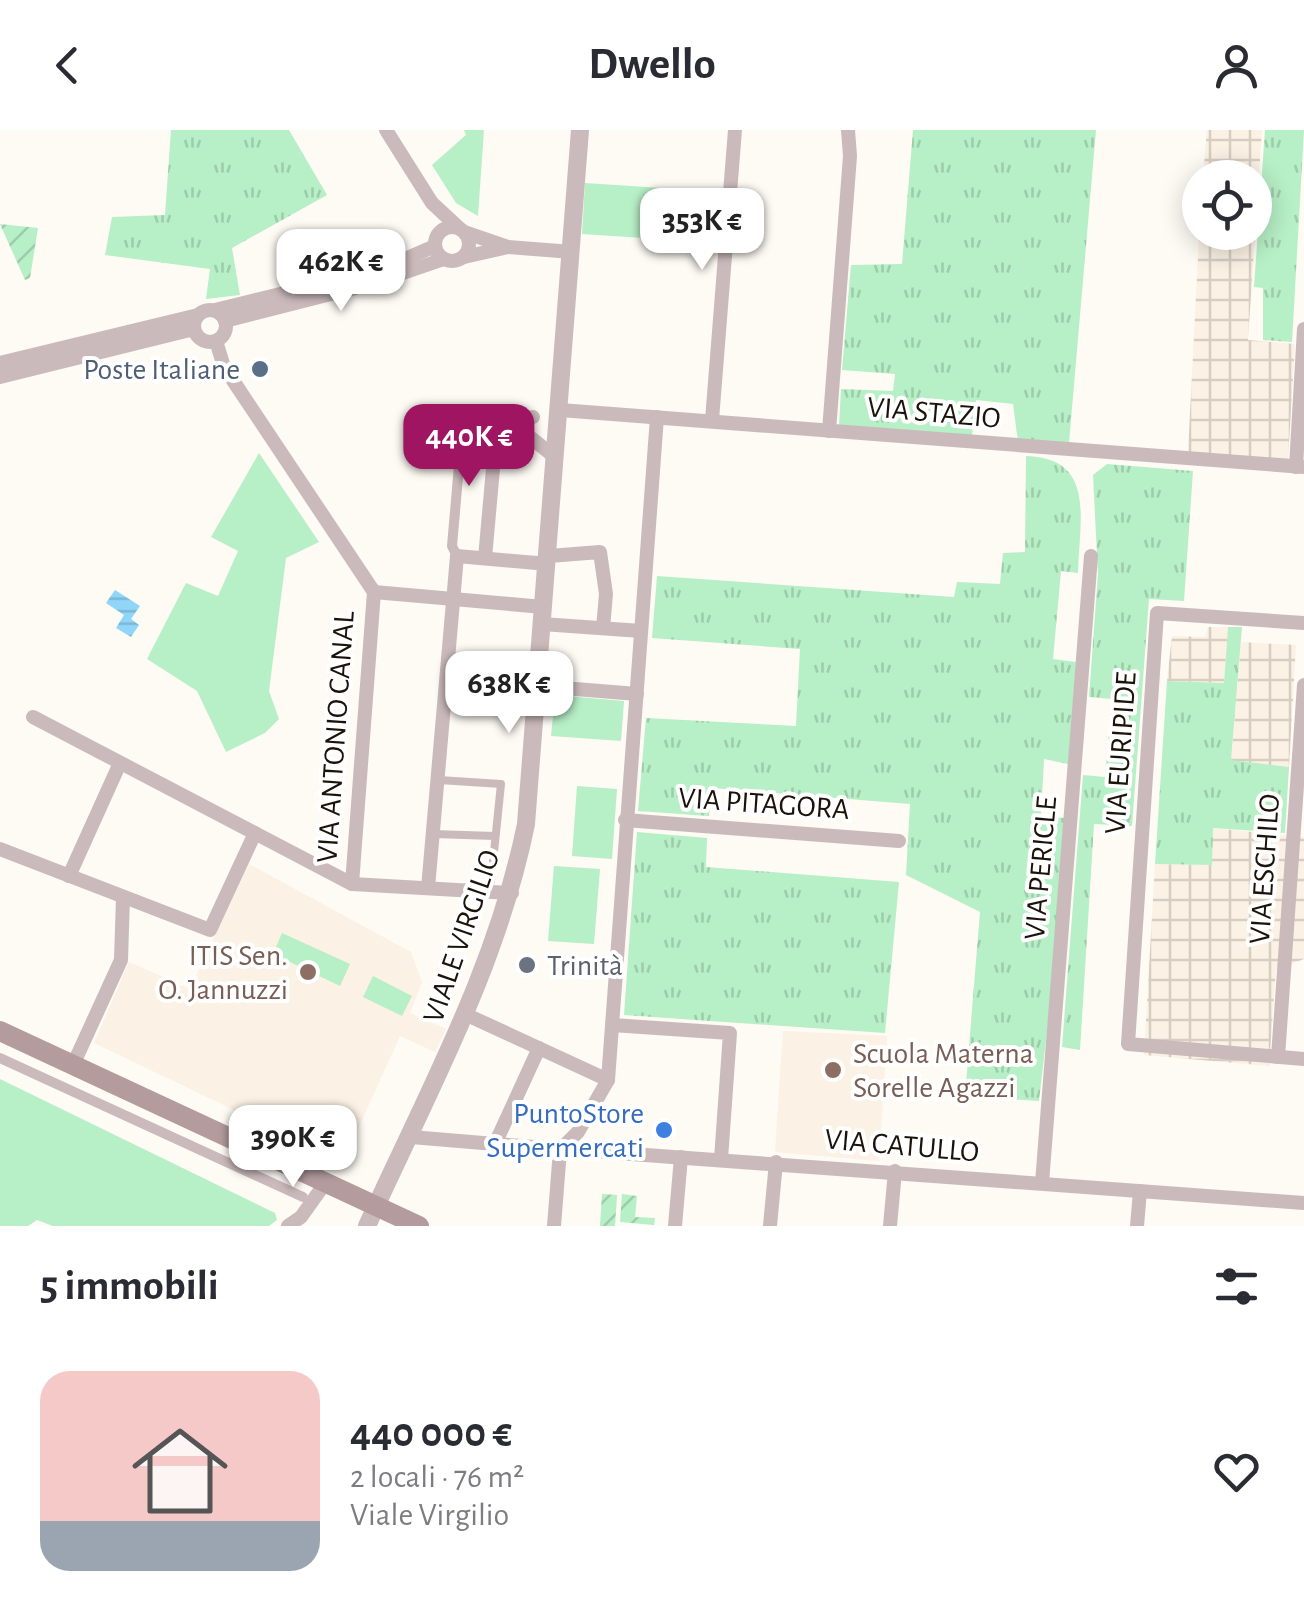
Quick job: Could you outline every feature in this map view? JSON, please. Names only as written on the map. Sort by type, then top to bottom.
[{"type":"main road","points":[[0,1031],[419,1226]]},
{"type":"street","points":[[386,130],[432,202],[462,230],[469,242],[464,257]]},
{"type":"street","name":"VIALE VIRGILIO","points":[[367,1226],[467,1015],[512,893],[526,824],[580,130]]},
{"type":"street","points":[[712,420],[735,130]]},
{"type":"street","points":[[829,431],[850,156],[848,130]]},
{"type":"street","points":[[432,202],[439,247]]},
{"type":"street","points":[[0,378],[196,322],[374,283],[439,247],[447,228],[508,247],[572,252]]},
{"type":"street","points":[[439,247],[464,257],[508,247]]},
{"type":"street","points":[[196,322],[202,340],[216,340],[225,330],[220,316]]},
{"type":"street","points":[[0,362],[196,322]]},
{"type":"street","points":[[1300,467],[1304,329]]},
{"type":"street","name":"VIA ANTONIO CANAL","points":[[216,340],[224,366],[374,592],[352,884]]},
{"type":"street","name":"VIA STAZIO","points":[[560,410],[1300,467]]},
{"type":"street","points":[[428,888],[454,599],[457,556],[452,546],[462,431],[533,417]]},
{"type":"street","points":[[554,1226],[560,1150],[578,1132],[608,1080],[658,417]]},
{"type":"street","points":[[503,423],[556,458]]},
{"type":"street","points":[[485,558],[503,423]]},
{"type":"street","points":[[457,556],[548,560],[600,552],[606,594],[603,628]]},
{"type":"street","name":"VIA PERICLE","points":[[1042,1184],[1091,556]]},
{"type":"street","points":[[374,592],[454,599],[603,628],[642,630]]},
{"type":"street","name":"VIA EURIPIDE","points":[[1278,1057],[1128,1044],[1157,613],[1304,623]]},
{"type":"street","name":"VIA ESCHILO","points":[[1278,1057],[1304,685]]},
{"type":"street","points":[[538,686],[637,694]]},
{"type":"street","points":[[33,716],[352,884],[512,893]]},
{"type":"street","points":[[69,876],[120,763]]},
{"type":"street","name":"VIA PITAGORA","points":[[625,820],[899,841]]},
{"type":"street","points":[[0,849],[210,930],[255,833]]},
{"type":"street","points":[[72,1065],[122,960],[123,897]]},
{"type":"street","points":[[467,1015],[608,1080]]},
{"type":"street","points":[[612,1025],[730,1033],[721,1160]]},
{"type":"street","points":[[494,1144],[539,1048]]},
{"type":"street","points":[[1278,1057],[1304,1060]]},
{"type":"street","points":[[0,1058],[303,1197]]},
{"type":"street","name":"VIA CATULLO","points":[[411,1137],[1304,1204]]},
{"type":"street","points":[[675,1226],[680,1157]]},
{"type":"street","points":[[770,1226],[776,1162]]},
{"type":"street","points":[[890,1226],[895,1171]]},
{"type":"street","points":[[288,1226],[300,1217],[326,1182]]},
{"type":"street","points":[[1137,1226],[1140,1191]]},
{"type":"lane","points":[[438,780],[501,784],[490,881]]},
{"type":"lane","points":[[433,834],[496,836]]},
{"type":"shaded area","points":[[1207,130],[1262,130],[1260,160],[1204,160]]},
{"type":"shaded area","points":[[1198,250],[1254,250],[1248,340],[1295,344],[1288,460],[1188,453]]},
{"type":"shaded area","points":[[1208,627],[1228,627],[1224,683],[1167,681],[1172,636],[1205,637]]},
{"type":"shaded area","points":[[1241,642],[1296,645],[1289,767],[1231,761]]},
{"type":"shaded area","points":[[1212,828],[1304,837],[1304,959],[1276,970],[1269,1066],[1144,1055],[1155,864],[1212,865]]},
{"type":"shaded area","name":"ITIS Sen. O. Jannuzzi","points":[[249,864],[411,952],[422,982],[410,1013],[446,1029],[435,1052],[400,1036],[343,1162],[94,1043],[129,962],[190,989]]},
{"type":"shaded area","name":"Scuola Materna Sorelle Agazzi","points":[[783,1031],[887,1036],[879,1161],[775,1152]]},
{"type":"green space","points":[[171,130],[289,130],[327,195],[232,248],[240,295],[206,299],[210,269],[105,255],[112,217],[165,215]]},
{"type":"green space","points":[[464,130],[484,130],[478,216],[456,203],[432,165],[466,135]]},
{"type":"green space","points":[[913,130],[1096,130],[1069,443],[1018,442],[1013,404],[976,400],[972,436],[839,426],[841,389],[893,391],[895,374],[842,370],[851,265],[902,264]]},
{"type":"green space","points":[[1265,130],[1304,130],[1292,342],[1263,340],[1263,288],[1254,287],[1257,250],[1272,250],[1272,160],[1263,160]]},
{"type":"green space","points":[[585,183],[677,189],[674,240],[582,234]]},
{"type":"green space","points":[[0,224],[38,228],[30,278],[25,280]]},
{"type":"green space","points":[[259,453],[319,542],[286,558],[269,691],[279,719],[265,733],[226,752],[197,691],[147,659],[186,583],[218,596],[238,551],[211,537]]},
{"type":"green space","points":[[1026,456],[1049,459],[1064,468],[1074,480],[1081,514],[1078,573],[1061,571],[1053,659],[1076,662],[1068,764],[1044,759],[1041,816],[1065,818],[1056,954],[1039,1101],[965,1096],[980,912],[906,875],[910,804],[712,788],[709,816],[638,811],[646,718],[796,726],[800,649],[652,638],[657,576],[954,597],[957,582],[1000,584],[1003,553],[1025,552]]},
{"type":"green space","points":[[1107,464],[1193,471],[1184,601],[1149,599],[1132,826],[1094,824],[1080,1050],[1062,1047],[1083,775],[1105,777],[1112,699],[1089,697],[1098,574],[1093,475]]},
{"type":"green space","points":[[1228,627],[1242,627],[1231,760],[1289,767],[1285,833],[1213,828],[1212,865],[1155,864],[1167,681],[1224,683]]},
{"type":"green space","points":[[555,695],[624,701],[621,741],[551,736]]},
{"type":"green space","points":[[577,786],[617,789],[612,859],[572,856]]},
{"type":"green space","points":[[637,832],[707,838],[706,867],[899,882],[885,1033],[624,1015]]},
{"type":"green space","points":[[554,866],[600,869],[594,944],[548,941]]},
{"type":"green space","points":[[282,933],[350,964],[340,986],[273,954]]},
{"type":"green space","points":[[373,976],[412,996],[402,1016],[363,997]]},
{"type":"green space","points":[[0,1079],[275,1213],[277,1220],[269,1226],[53,1226],[37,1220],[28,1226],[0,1226]]},
{"type":"green space","points":[[602,1194],[617,1195],[615,1226],[600,1226]]},
{"type":"green space","points":[[622,1194],[637,1196],[635,1217],[655,1218],[654,1225],[620,1222]]},
{"type":"water","points":[[115,590],[140,606],[131,619],[139,625],[131,637],[116,628],[124,615],[106,603]]},
{"type":"place","name":"Poste Italiane","points":[[260,369]]},
{"type":"place","name":"Trinità","points":[[527,965]]},
{"type":"place","name":"ITIS Sen. O. Jannuzzi","points":[[308,972]]},
{"type":"place","name":"Scuola Materna Sorelle Agazzi","points":[[833,1070]]},
{"type":"place","name":"PuntoStore Supermercati","points":[[664,1130]]}]
